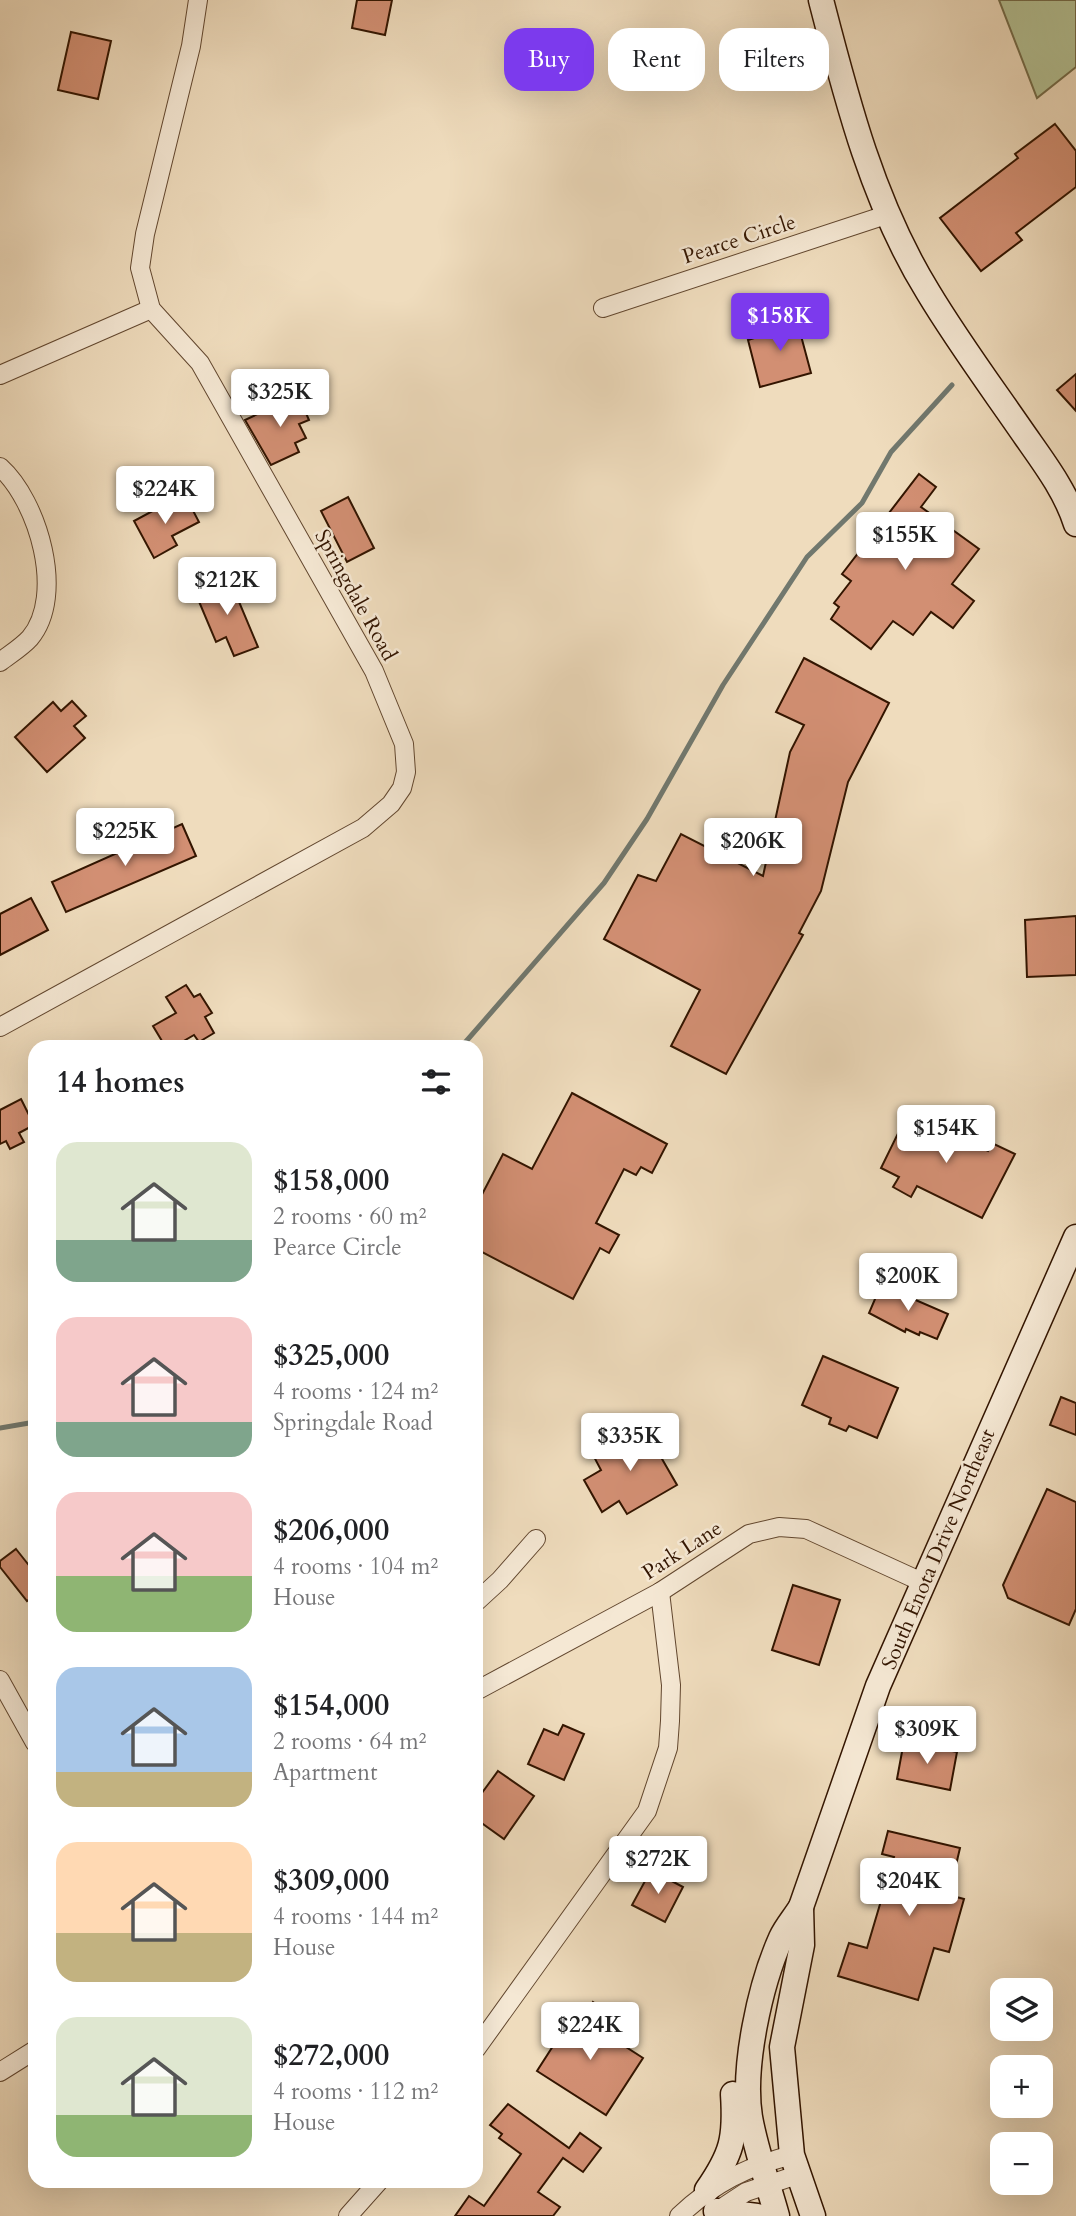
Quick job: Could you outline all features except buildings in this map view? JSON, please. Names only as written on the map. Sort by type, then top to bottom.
[{"type":"main road","points":[[821,0],[854,126],[893,230],[929,295],[1048,469],[1072,510],[1076,524]]},
{"type":"main road","name":"South Enota Drive Northeast","points":[[802,1907],[878,1686],[1076,1237]]},
{"type":"main road","points":[[777,2216],[750,2116],[748,2088],[755,2028],[781,1938],[802,1907]]},
{"type":"main road","points":[[802,1907],[802,1945],[782,2047],[794,2165],[813,2216]]},
{"type":"main road","points":[[755,2028],[739,2059],[732,2084],[735,2127],[711,2206],[757,2216]]},
{"type":"street","name":"Springdale Road","points":[[0,1027],[363,828],[391,804],[402,788],[406,772],[404,744],[374,671],[200,363],[151,309],[140,268],[191,46],[198,0]]},
{"type":"street","name":"Pearce Circle","points":[[603,308],[889,214]]},
{"type":"street","points":[[0,375],[151,309]]},
{"type":"street","points":[[0,467],[14,480],[35,518],[47,565],[43,607],[31,637],[0,662]]},
{"type":"street","name":"Park Lane","points":[[483,1686],[660,1592],[748,1534],[779,1527],[806,1529],[922,1582]]},
{"type":"street","points":[[483,1596],[536,1539]]},
{"type":"street","points":[[483,2039],[647,1811],[668,1748],[670,1721],[671,1685],[660,1592]]},
{"type":"street","points":[[0,1680],[28,1730]]},
{"type":"street","points":[[0,2072],[28,2054]]},
{"type":"street","points":[[679,2216],[711,2206],[764,2173],[794,2165]]},
{"type":"street","points":[[348,2216],[373,2188]]},
{"type":"green space","points":[[999,0],[1076,0],[1076,67],[1037,98]]},
{"type":"waterway","points":[[467,1040],[604,883],[647,819],[723,685],[807,557],[862,503],[891,452],[952,385]]},
{"type":"waterway","points":[[0,1428],[28,1423]]}]
